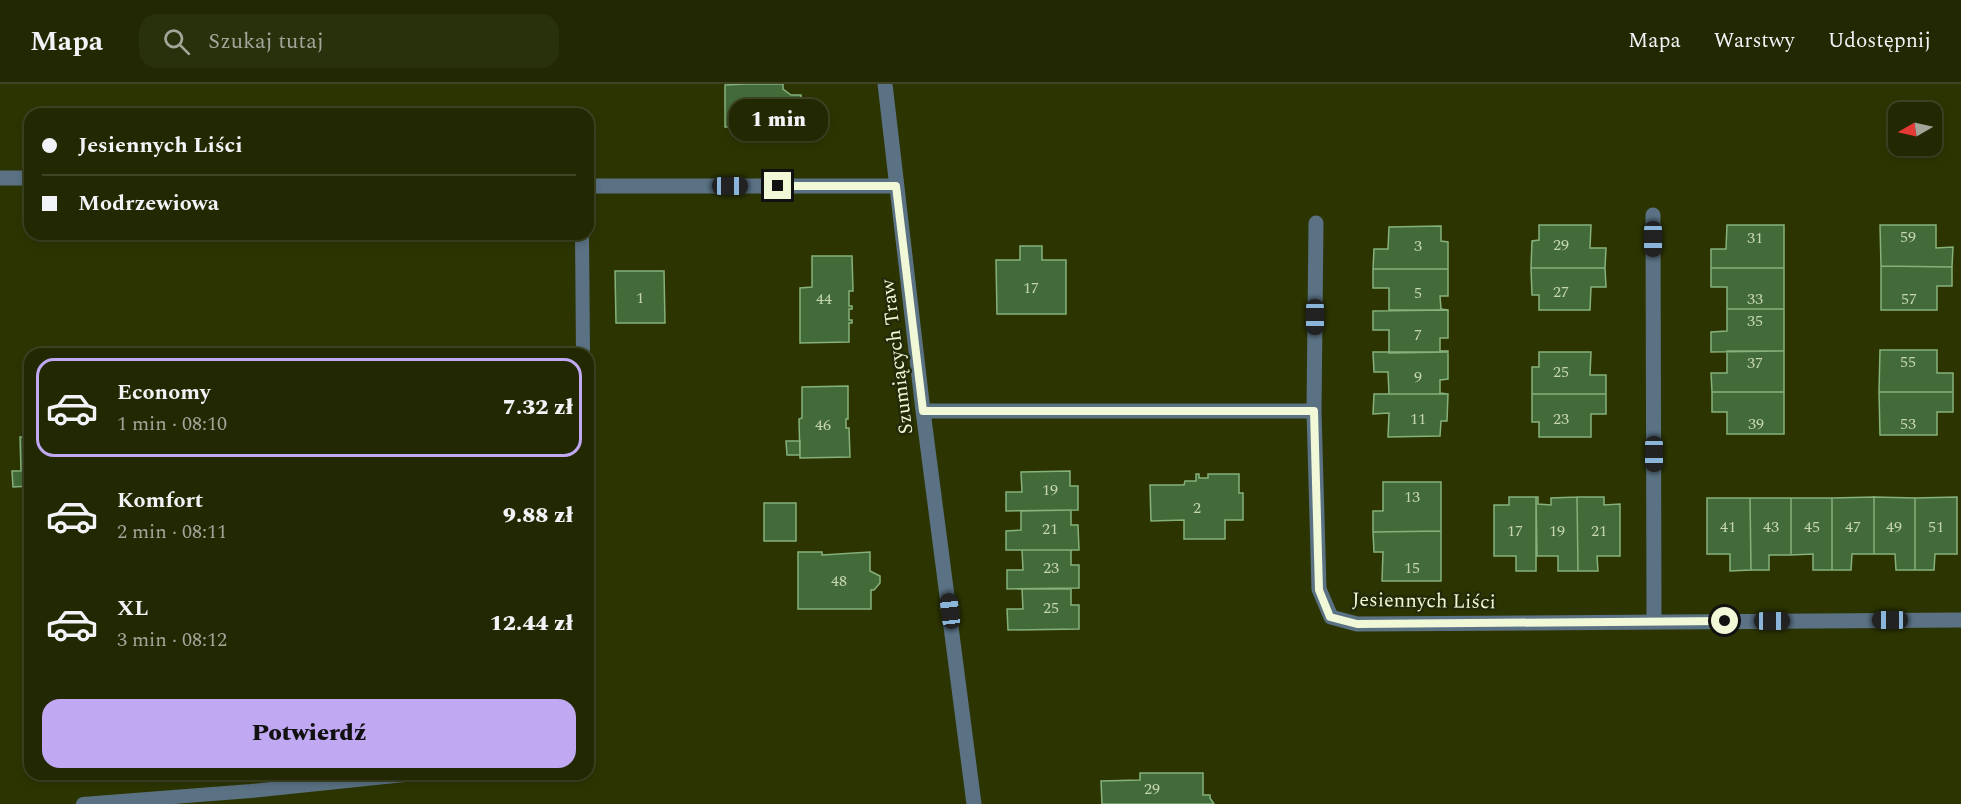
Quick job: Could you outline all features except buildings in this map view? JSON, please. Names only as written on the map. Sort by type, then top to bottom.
[{"type":"street","name":"Szumiących Traw","points":[[885,84],[923,411],[974,804]]},
{"type":"street","points":[[0,178],[24,178]]},
{"type":"street","points":[[594,186],[896,186]]},
{"type":"street","points":[[1653,215],[1654,621]]},
{"type":"street","name":"Jesiennych Liści","points":[[1316,223],[1314,411],[1319,590],[1330,617],[1357,624],[1961,620]]},
{"type":"street","points":[[923,411],[1314,411]]},
{"type":"lane","points":[[582,240],[583,348]]},
{"type":"lane","points":[[83,804],[251,792],[360,780]]},
{"type":"route","points":[[778,186],[896,186],[923,411],[1314,411],[1319,590],[1330,617],[1357,624],[1725,621]]}]
